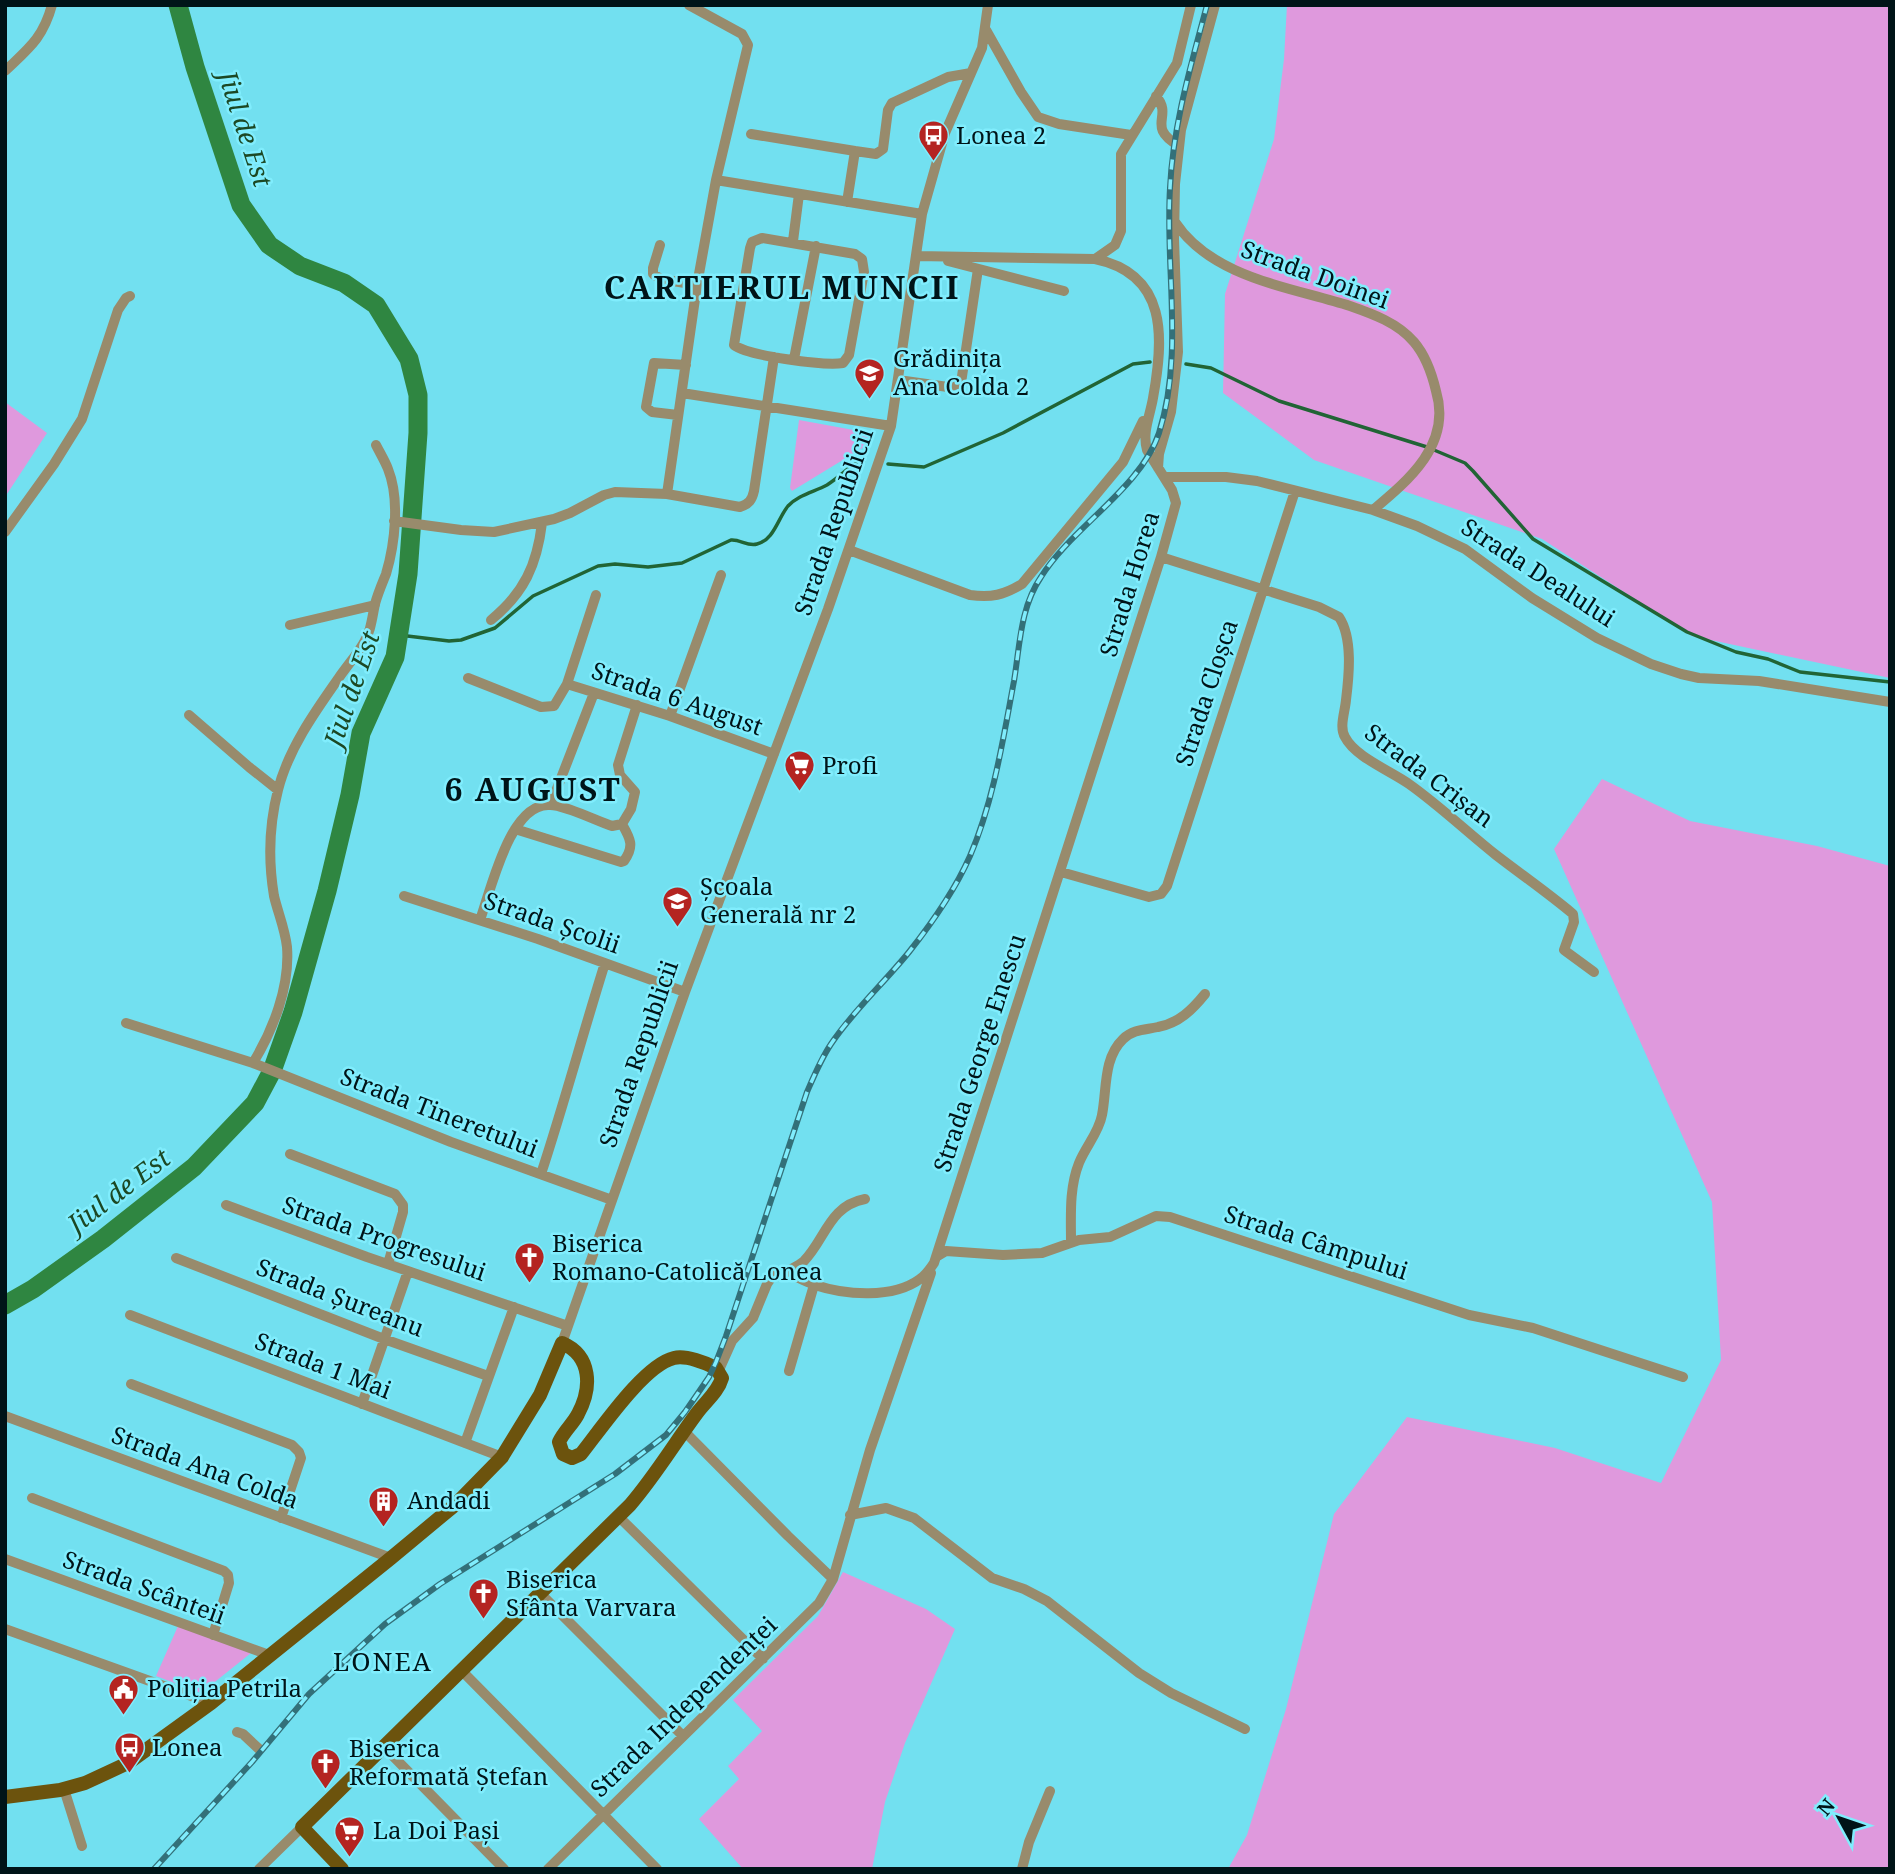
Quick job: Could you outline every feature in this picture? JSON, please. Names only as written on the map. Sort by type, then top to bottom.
[{"type":"main road","points":[[342,1869],[302,1827],[619,1517],[661,1467],[720,1385],[722,1378],[719,1370],[713,1366],[678,1357],[665,1362],[640,1381],[581,1454],[572,1458],[563,1454],[559,1442],[582,1405],[588,1373],[579,1354],[562,1342]]},
{"type":"main road","name":"Strada Republicii","points":[[5,1797],[64,1788],[100,1778],[128,1763],[211,1703],[390,1558],[456,1504],[502,1457],[540,1395],[562,1342]]},
{"type":"street","points":[[5,71],[35,42],[47,26],[52,5]]},
{"type":"street","points":[[667,494],[697,285],[716,180],[748,45],[742,34],[689,5]]},
{"type":"street","name":"Strada Republicii","points":[[562,1342],[685,992],[849,550],[891,426],[922,214],[945,133],[982,48],[988,5]]},
{"type":"street","points":[[917,256],[1096,259],[1115,246],[1121,231],[1121,154],[1177,63],[1191,5]]},
{"type":"street","points":[[1161,472],[1178,352],[1175,184],[1181,130],[1215,5]]},
{"type":"street","points":[[986,30],[1038,117],[1046,121],[1132,135]]},
{"type":"street","points":[[751,134],[876,154],[883,149],[888,110],[892,103],[948,77],[971,73]]},
{"type":"street","points":[[1156,96],[1163,106],[1161,125],[1164,135],[1180,146]]},
{"type":"street","points":[[847,201],[855,151]]},
{"type":"street","points":[[716,180],[922,214]]},
{"type":"street","points":[[793,241],[799,194]]},
{"type":"street","name":"Strada Doinei","points":[[1175,222],[1185,236],[1208,256],[1257,279],[1375,314],[1405,333],[1422,354],[1438,394],[1439,411],[1432,449],[1417,470],[1373,510]]},
{"type":"street","points":[[762,237],[816,246],[855,254],[864,264],[847,360],[839,364],[774,357],[738,348],[733,342],[752,242],[762,237]]},
{"type":"street","points":[[660,245],[653,274],[661,279],[697,285]]},
{"type":"street","points":[[794,359],[816,246]]},
{"type":"street","points":[[930,257],[1064,291]]},
{"type":"street","name":"Strada Horea","points":[[1061,872],[1176,503],[1172,490],[1145,443],[1158,368],[1154,304],[1140,279],[1122,267],[1096,259]]},
{"type":"street","points":[[898,380],[948,387],[961,383],[978,269]]},
{"type":"street","points":[[5,532],[54,464],[82,419],[118,310],[130,296]]},
{"type":"street","points":[[394,521],[494,532],[542,523],[615,492],[667,494],[740,508],[747,505],[752,500],[754,491],[774,357]]},
{"type":"street","points":[[678,415],[652,412],[646,407],[654,363],[686,365]]},
{"type":"street","points":[[682,393],[891,426]]},
{"type":"street","points":[[849,550],[970,595],[987,597],[1005,594],[1022,584],[1123,462],[1152,402]]},
{"type":"street","points":[[256,1064],[276,1012],[286,964],[285,936],[270,866],[271,830],[278,790],[306,727],[363,644],[389,558],[394,521],[391,482],[388,469],[376,445]]},
{"type":"street","name":"Strada Dealului","points":[[1161,472],[1257,481],[1373,510],[1446,538],[1485,562],[1561,617],[1597,639],[1651,664],[1699,678],[1759,681],[1890,702]]},
{"type":"street","name":"Strada Cloșca","points":[[1061,872],[1149,897],[1161,894],[1167,886],[1295,491]]},
{"type":"street","points":[[491,620],[510,604],[526,581],[539,549],[542,523]]},
{"type":"street","name":"Strada Crișan","points":[[1161,557],[1319,607],[1339,617],[1346,634],[1348,658],[1347,696],[1342,731],[1345,738],[1353,747],[1407,782],[1446,812],[1494,854],[1573,914],[1574,922],[1564,950],[1594,972]]},
{"type":"street","points":[[670,716],[720,575]]},
{"type":"street","points":[[468,678],[549,708],[559,700],[567,684],[596,595]]},
{"type":"street","points":[[290,625],[375,605]]},
{"type":"street","name":"Strada 6 August","points":[[567,684],[670,716],[774,754]]},
{"type":"street","points":[[551,804],[594,693]]},
{"type":"street","points":[[480,920],[514,829],[534,808],[551,804],[612,827],[622,824],[631,809],[635,792],[620,775],[618,765],[637,705]]},
{"type":"street","points":[[189,715],[278,790]]},
{"type":"street","points":[[514,829],[621,862],[632,848],[631,840],[622,824]]},
{"type":"street","name":"Strada George Enescu","points":[[834,1573],[870,1450],[1061,872]]},
{"type":"street","name":"Strada Școlii","points":[[404,896],[685,992]]},
{"type":"street","points":[[541,1174],[568,1094],[605,963]]},
{"type":"street","points":[[1071,1242],[1072,1191],[1079,1164],[1102,1116],[1108,1068],[1114,1052],[1122,1040],[1136,1030],[1160,1027],[1183,1016],[1205,994]]},
{"type":"street","name":"Strada Tineretului","points":[[126,1023],[256,1064],[438,1138],[612,1200]]},
{"type":"street","points":[[290,1154],[395,1194],[401,1200],[403,1212],[388,1264]]},
{"type":"street","points":[[785,1273],[802,1262],[830,1220],[841,1209],[865,1199]]},
{"type":"street","name":"Strada Progresului","points":[[226,1205],[568,1326]]},
{"type":"street","name":"Strada Câmpului","points":[[936,1256],[946,1251],[1032,1254],[1057,1249],[1071,1242],[1110,1237],[1156,1216],[1170,1217],[1469,1315],[1508,1321],[1546,1332],[1683,1377]]},
{"type":"street","points":[[719,1370],[732,1342],[753,1318],[770,1278],[776,1273],[785,1273],[814,1285],[851,1292],[899,1289],[924,1278],[936,1256]]},
{"type":"street","name":"Strada Șureanu","points":[[176,1258],[384,1339],[488,1376]]},
{"type":"street","points":[[362,1404],[408,1271]]},
{"type":"street","points":[[789,1371],[814,1285]]},
{"type":"street","points":[[465,1443],[514,1307]]},
{"type":"street","name":"Strada 1 Mai","points":[[130,1315],[502,1457]]},
{"type":"street","points":[[131,1384],[292,1445],[301,1458],[281,1518]]},
{"type":"street","name":"Strada Ana Colda","points":[[5,1416],[390,1558]]},
{"type":"street","points":[[685,1432],[788,1536],[834,1573]]},
{"type":"street","points":[[32,1498],[224,1571],[228,1575],[229,1584],[213,1635]]},
{"type":"street","points":[[850,1515],[886,1508],[914,1518],[992,1578],[1024,1589],[1047,1601],[1139,1673],[1171,1693],[1245,1728]]},
{"type":"street","points":[[619,1517],[763,1659]]},
{"type":"street","name":"Strada Scânteii","points":[[5,1559],[269,1655]]},
{"type":"street","name":"Strada Independenței","points":[[548,1869],[813,1612],[834,1573]]},
{"type":"street","points":[[541,1594],[683,1736]]},
{"type":"street","points":[[5,1629],[211,1703]]},
{"type":"street","points":[[462,1671],[657,1869]]},
{"type":"street","points":[[237,1732],[259,1749]]},
{"type":"street","points":[[384,1747],[504,1869]]},
{"type":"street","points":[[64,1788],[82,1846]]},
{"type":"street","points":[[1022,1869],[1029,1842],[1050,1791]]},
{"type":"street","points":[[259,1869],[302,1827]]},
{"type":"shaded area","points":[[1287,5],[1890,5],[1890,678],[1692,636],[1542,539],[1314,460],[1223,393],[1225,294],[1274,139],[1284,59]]},
{"type":"shaded area","points":[[5,402],[47,433],[5,497]]},
{"type":"shaded area","points":[[799,420],[870,433],[873,436],[869,444],[792,491],[790,488]]},
{"type":"shaded area","points":[[1602,779],[1690,821],[1817,846],[1890,866],[1890,1869],[1228,1869],[1247,1835],[1286,1709],[1334,1514],[1407,1417],[1555,1448],[1661,1483],[1721,1360],[1712,1202],[1554,849]]},
{"type":"shaded area","points":[[843,1572],[926,1609],[955,1629],[905,1743],[885,1802],[872,1869],[743,1869],[699,1819],[739,1779],[728,1766],[762,1731],[733,1700],[818,1616]]},
{"type":"shaded area","points":[[178,1626],[251,1653],[201,1693],[156,1676]]},
{"type":"waterway","name":"Jiul de Est","points":[[5,1305],[33,1289],[103,1239],[194,1167],[255,1103],[272,1071],[293,1012],[327,891],[350,795],[361,733],[395,657],[408,574],[418,433],[418,395],[409,359],[376,305],[344,283],[300,266],[269,245],[241,205],[195,67],[178,5]]},
{"type":"waterway","points":[[888,464],[924,467],[1003,433],[1133,364],[1150,362]]},
{"type":"waterway","points":[[1186,364],[1211,368],[1279,401],[1427,447]]},
{"type":"waterway","points":[[1434,450],[1465,463],[1533,539],[1687,632],[1736,652],[1768,659],[1800,672],[1890,682]]},
{"type":"waterway","points":[[399,635],[461,640],[495,628],[533,596],[598,566],[615,564],[648,567],[682,563],[731,540],[750,544],[763,542],[792,502],[827,485],[858,461],[864,461]]},
{"type":"railway","points":[[154,1869],[252,1762],[309,1694],[385,1624],[440,1584],[615,1474],[666,1435],[709,1377],[726,1336],[807,1092],[821,1062],[849,1020],[926,930],[950,894],[970,856],[997,769],[1022,627],[1034,589],[1054,559],[1137,472],[1159,433],[1171,373],[1169,219],[1172,165],[1184,95],[1207,5]]},
{"type":"place","name":"Lonea 2","points":[[933,163]]},
{"type":"place","name":"Grădinița Ana Colda 2","points":[[870,400]]},
{"type":"place","name":"Profi","points":[[799,793]]},
{"type":"place","name":"Școala Generală nr 2","points":[[677,928]]},
{"type":"place","name":"Biserica Romano-Catolică Lonea","points":[[529,1285]]},
{"type":"place","name":"Andadi","points":[[384,1528]]},
{"type":"place","name":"Biserica Sfânta Varvara","points":[[483,1621]]},
{"type":"place","name":"Poliția Petrila","points":[[124,1716]]},
{"type":"place","name":"Lonea","points":[[129,1775]]},
{"type":"place","name":"Biserica Reformată Ștefan","points":[[326,1790]]},
{"type":"place","name":"La Doi Pași","points":[[350,1858]]},
{"type":"district","name":"CARTIERUL MUNCII","points":[[782,288]]},
{"type":"district","name":"6 AUGUST","points":[[533,790]]},
{"type":"district","name":"LONEA","points":[[383,1662]]}]
